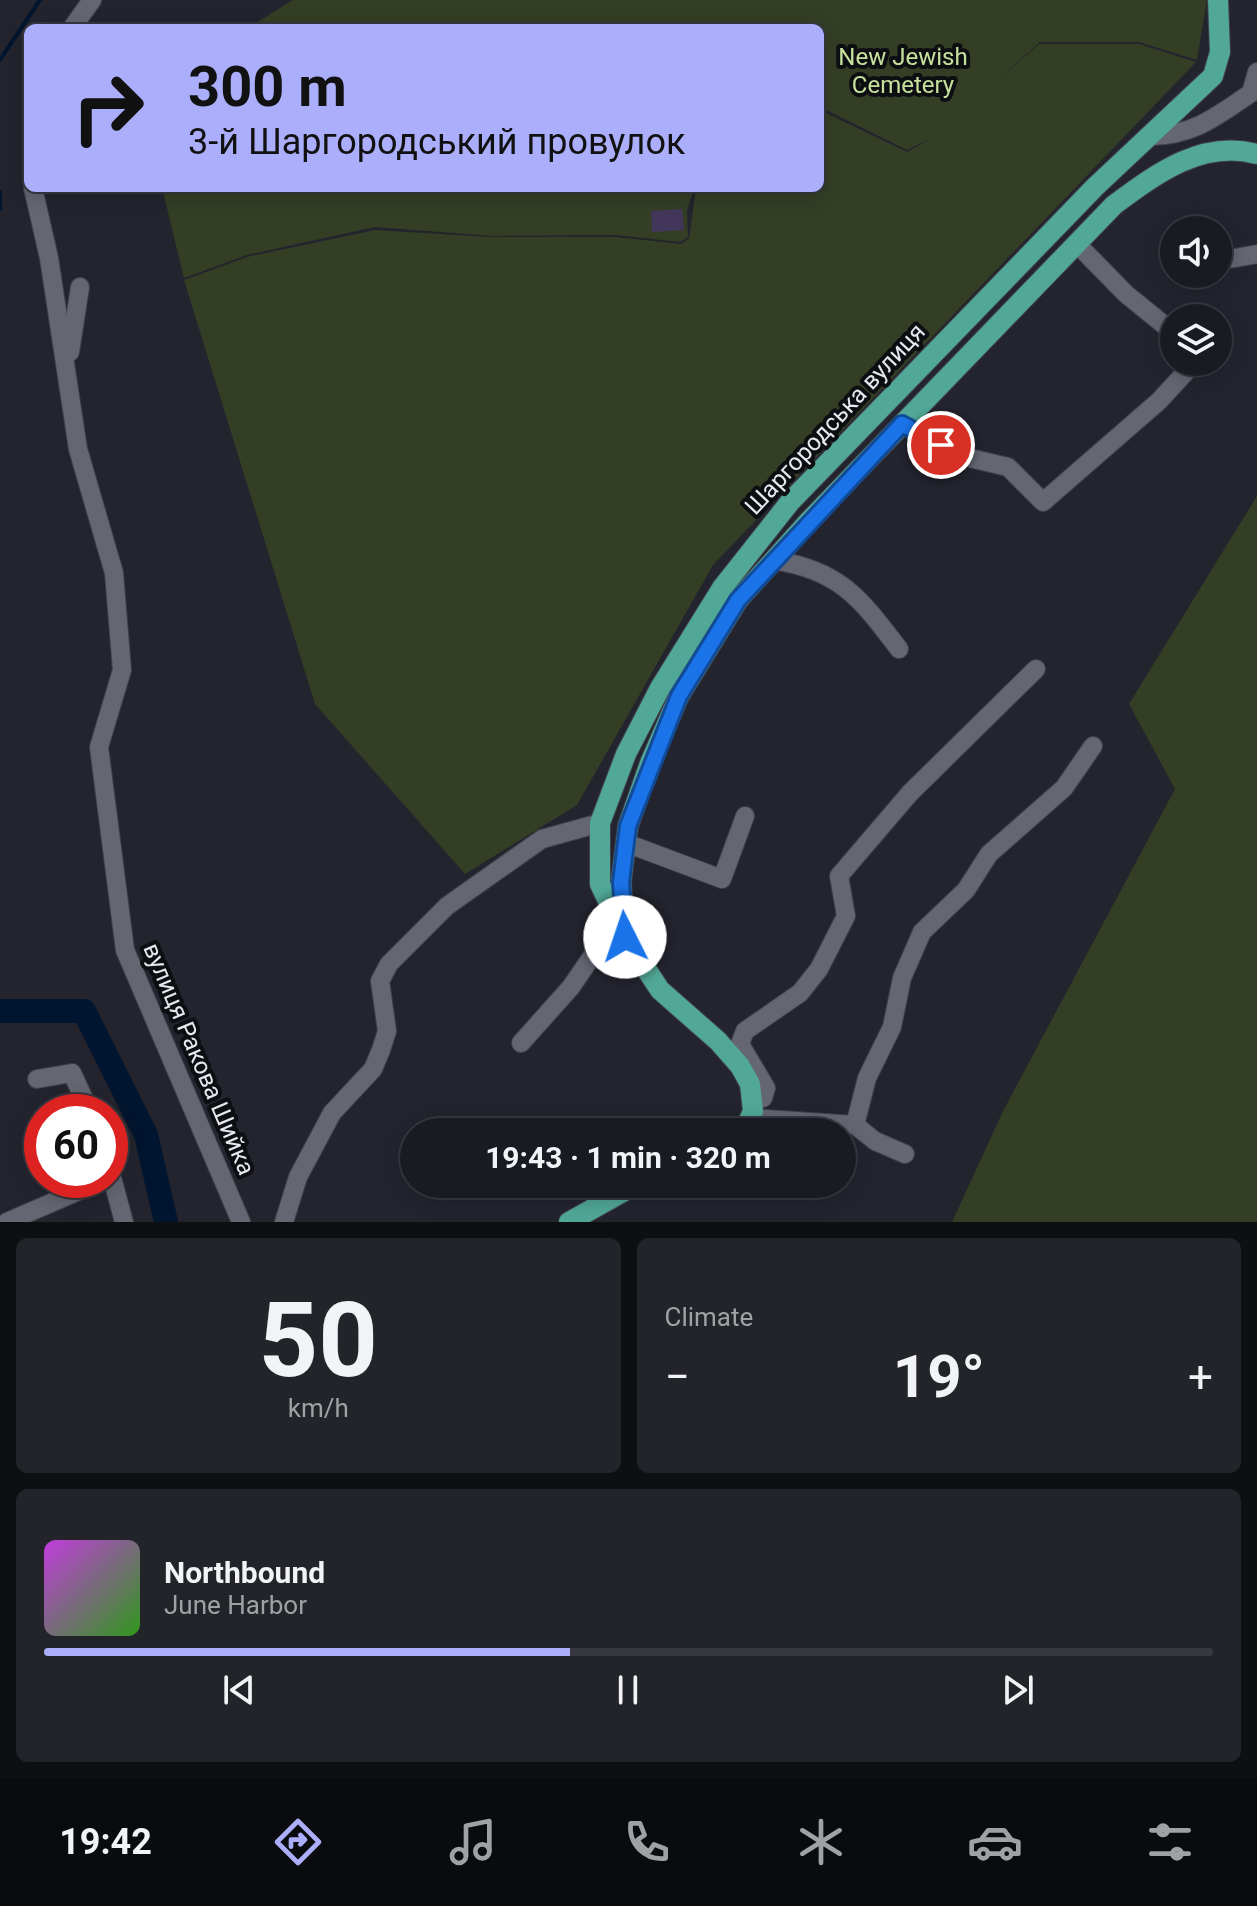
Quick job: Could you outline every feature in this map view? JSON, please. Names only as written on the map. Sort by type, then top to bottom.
[{"type":"main road","name":"Шаргородська вулиця","points":[[749,1117],[750,1084],[740,1066],[718,1041],[660,990],[621,928],[600,884],[600,823],[626,754],[660,688],[755,544],[902,385],[1095,187],[1213,76],[1220,52],[1218,0]]},
{"type":"main road","name":"Шаргородська вулиця","points":[[621,928],[621,882],[628,826],[650,763],[679,696],[738,600],[902,424],[1114,205],[1164,168],[1199,155],[1242,150],[1257,154]]},
{"type":"main road","points":[[569,1222],[612,1198]]},
{"type":"street","points":[[75,24],[92,0]]},
{"type":"street","points":[[1152,136],[1179,135],[1221,113],[1251,93],[1257,72]]},
{"type":"street","name":"вулиця Ракова Шийка","points":[[34,192],[49,258],[78,449],[114,573],[122,670],[99,747],[125,950],[241,1222]]},
{"type":"street","points":[[1077,244],[1126,294],[1160,322]]},
{"type":"street","points":[[1232,258],[1257,254]]},
{"type":"street","points":[[67,379],[80,287]]},
{"type":"street","points":[[902,424],[957,455],[1008,467],[1043,502],[1159,401],[1182,376]]},
{"type":"street","points":[[773,560],[795,563],[848,586],[899,649]]},
{"type":"street","points":[[749,1117],[763,1098],[766,1088],[740,1044],[745,1031],[800,993],[819,969],[846,916],[839,876],[910,793],[1036,669]]},
{"type":"street","points":[[856,1121],[867,1078],[892,1027],[902,978],[922,932],[966,890],[989,854],[1064,788],[1093,746]]},
{"type":"street","points":[[626,843],[722,879],[745,816]]},
{"type":"street","points":[[284,1222],[298,1177],[332,1113],[373,1069],[381,1050],[387,1031],[380,981],[389,964],[447,906],[542,839],[600,823]]},
{"type":"street","points":[[521,1043],[621,928]]},
{"type":"street","points":[[37,1079],[72,1073],[82,1094]]},
{"type":"street","points":[[856,1126],[875,1141],[905,1154]]},
{"type":"street","points":[[7,1222],[60,1198]]},
{"type":"street","points":[[116,1198],[124,1222]]},
{"type":"green space","name":"New Jewish Cemetery","points":[[293,0],[1207,0],[1197,60],[1139,42],[1040,42],[991,86],[1039,44],[1139,44],[1196,62],[713,565],[577,805],[465,874],[315,704],[184,280],[247,257],[375,230],[491,237],[616,237],[681,244],[689,238],[695,192],[824,192],[824,112],[907,152],[934,137],[907,150],[824,109],[824,24],[254,24]]},
{"type":"green space","points":[[163,192],[693,192],[687,211],[688,237],[680,242],[616,235],[492,236],[375,227],[247,255],[184,278]]},
{"type":"green space","points":[[1257,496],[1257,1222],[952,1222],[1003,1111],[1175,789],[1129,704]]},
{"type":"building","points":[[682,209],[684,230],[652,232],[651,211]]},
{"type":"waterway","points":[[0,60],[40,0]]},
{"type":"waterway","points":[[0,192],[0,209]]},
{"type":"waterway","points":[[0,1011],[84,1011],[146,1135],[166,1222]]},
{"type":"route","points":[[625,937],[621,882],[628,826],[650,763],[679,696],[738,600],[902,424],[941,445]]}]
